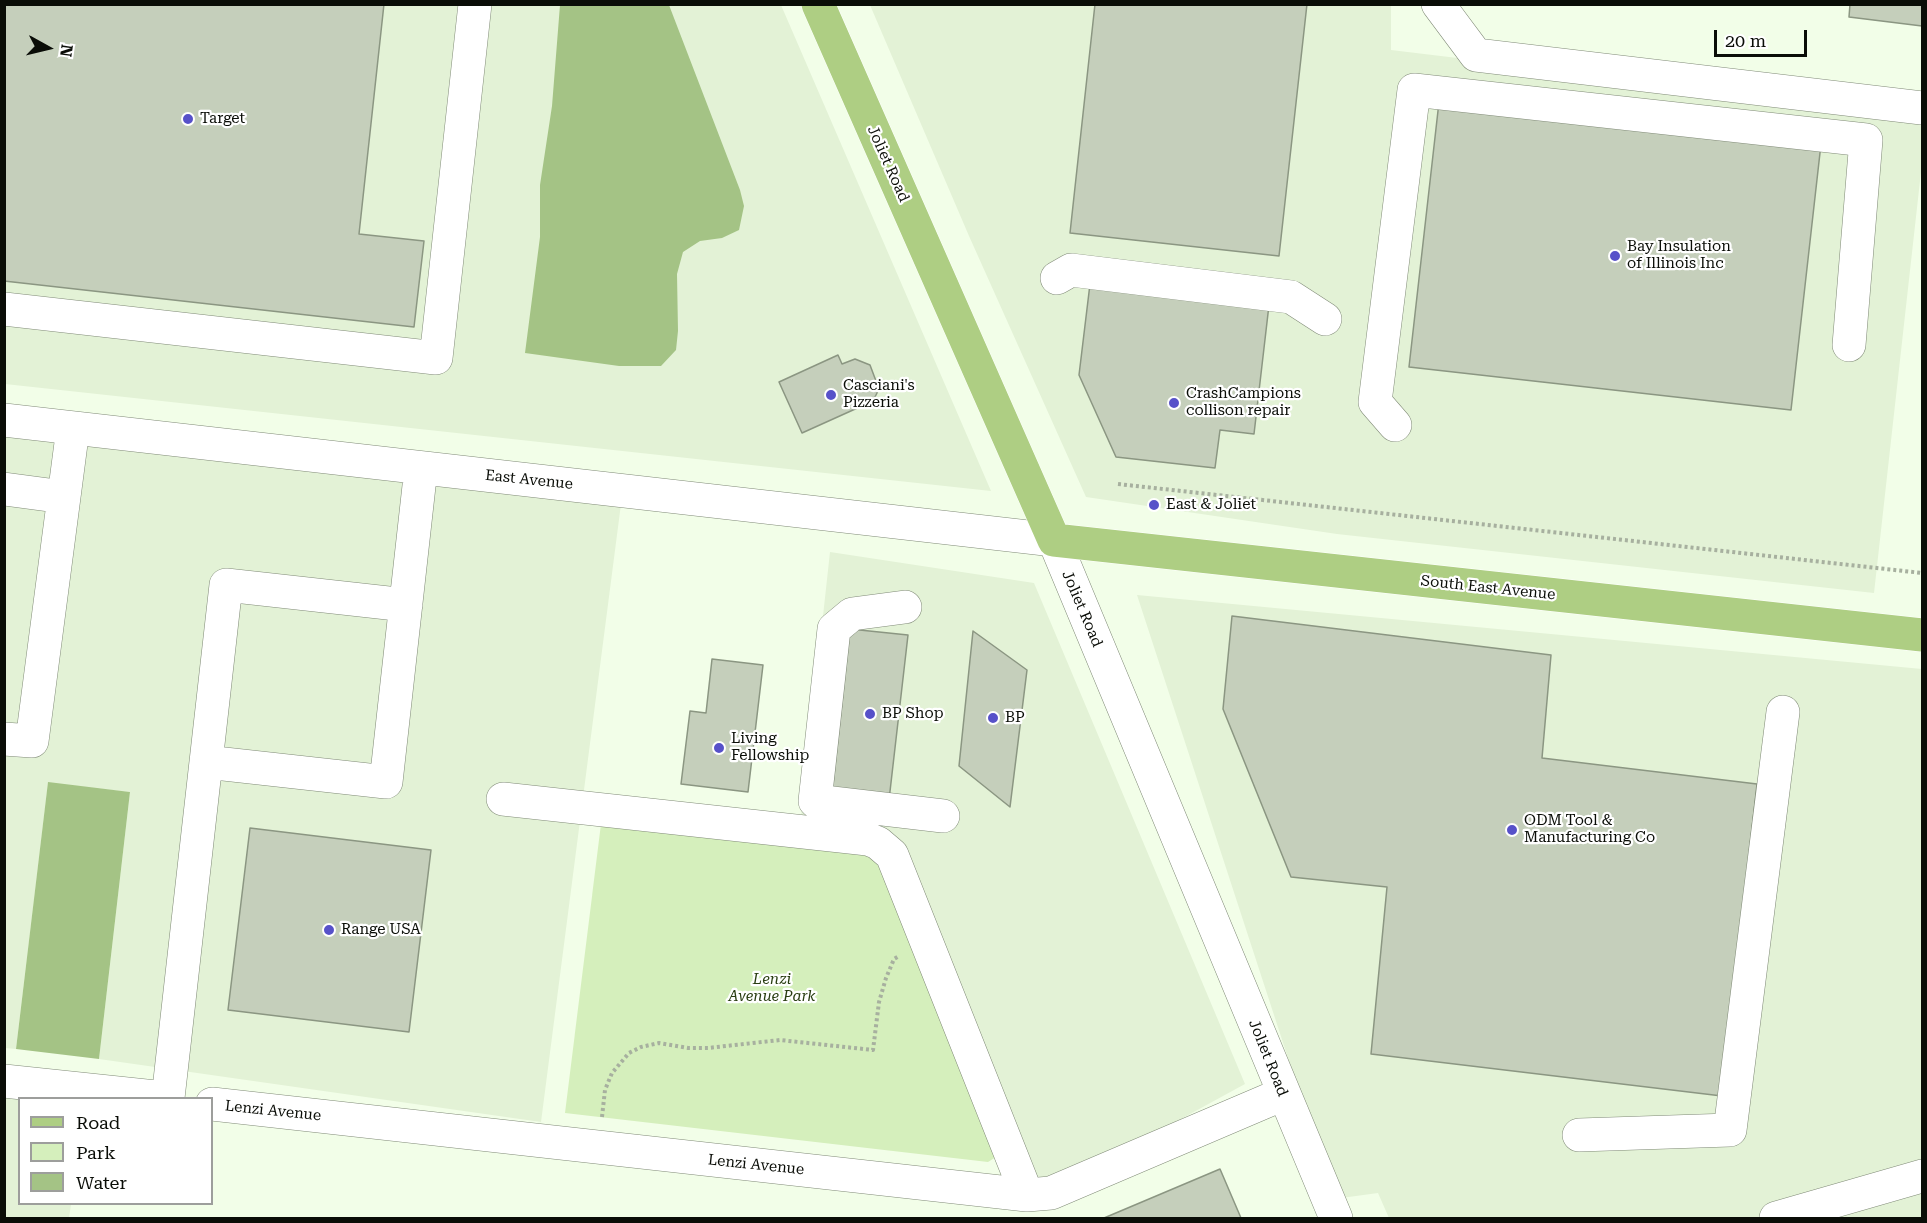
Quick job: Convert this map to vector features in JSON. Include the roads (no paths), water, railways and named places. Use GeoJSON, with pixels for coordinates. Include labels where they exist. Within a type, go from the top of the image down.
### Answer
{"type":"FeatureCollection","features":[{"type":"Feature","properties":{"kind":"main road","name":"Joliet Road"},"geometry":{"type":"LineString","coordinates":[[818,4],[1054,540]]}},
{"type":"Feature","properties":{"kind":"main road","name":"South East Avenue"},"geometry":{"type":"LineString","coordinates":[[1054,540],[1923,635]]}},
{"type":"Feature","properties":{"kind":"street"},"geometry":{"type":"LineString","coordinates":[[4,309],[436,358],[475,4]]}},
{"type":"Feature","properties":{"kind":"street"},"geometry":{"type":"LineString","coordinates":[[1438,4],[1476,54],[1923,108]]}},
{"type":"Feature","properties":{"kind":"street"},"geometry":{"type":"LineString","coordinates":[[1395,425],[1375,402],[1414,90],[1866,140],[1849,345]]}},
{"type":"Feature","properties":{"kind":"street"},"geometry":{"type":"LineString","coordinates":[[1057,278],[1071,270],[1291,297],[1324,319]]}},
{"type":"Feature","properties":{"kind":"street","name":"East Avenue"},"geometry":{"type":"LineString","coordinates":[[4,420],[1054,540]]}},
{"type":"Feature","properties":{"kind":"street"},"geometry":{"type":"LineString","coordinates":[[4,739],[32,741],[73,428]]}},
{"type":"Feature","properties":{"kind":"street"},"geometry":{"type":"LineString","coordinates":[[206,762],[386,782],[421,468]]}},
{"type":"Feature","properties":{"kind":"street"},"geometry":{"type":"LineString","coordinates":[[4,489],[64,497]]}},
{"type":"Feature","properties":{"kind":"street","name":"Joliet Road"},"geometry":{"type":"LineString","coordinates":[[1054,540],[1282,1094],[1336,1218]]}},
{"type":"Feature","properties":{"kind":"street"},"geometry":{"type":"LineString","coordinates":[[166,1097],[226,585],[406,605]]}},
{"type":"Feature","properties":{"kind":"street"},"geometry":{"type":"LineString","coordinates":[[905,606],[852,614],[834,629],[815,801],[943,816]]}},
{"type":"Feature","properties":{"kind":"street"},"geometry":{"type":"LineString","coordinates":[[1579,1135],[1730,1130],[1783,712]]}},
{"type":"Feature","properties":{"kind":"street"},"geometry":{"type":"LineString","coordinates":[[503,799],[868,839],[878,843],[892,855],[1027,1195]]}},
{"type":"Feature","properties":{"kind":"street"},"geometry":{"type":"LineString","coordinates":[[4,1081],[156,1097]]}},
{"type":"Feature","properties":{"kind":"street","name":"Lenzi Avenue"},"geometry":{"type":"LineString","coordinates":[[213,1104],[1027,1195],[1051,1193],[1282,1094]]}},
{"type":"Feature","properties":{"kind":"street"},"geometry":{"type":"LineString","coordinates":[[1776,1218],[1923,1176]]}},
{"type":"Feature","properties":{"kind":"water"},"geometry":{"type":"Polygon","coordinates":[[[560,5],[669,5],[740,190],[744,206],[739,230],[722,238],[700,241],[683,252],[677,274],[676,350],[661,366],[619,366],[525,353],[540,237],[540,185],[552,106],[560,5]]]}},
{"type":"Feature","properties":{"kind":"water"},"geometry":{"type":"Polygon","coordinates":[[[48,782],[130,792],[99,1059],[16,1049],[48,782]]]}},
{"type":"Feature","properties":{"kind":"place","name":"Target"},"geometry":{"type":"Point","coordinates":[188,119]}},
{"type":"Feature","properties":{"kind":"place","name":"Bay Insulation of Illinois Inc"},"geometry":{"type":"Point","coordinates":[1615,256]}},
{"type":"Feature","properties":{"kind":"place","name":"Casciani's Pizzeria"},"geometry":{"type":"Point","coordinates":[831,395]}},
{"type":"Feature","properties":{"kind":"place","name":"CrashCampions collison repair"},"geometry":{"type":"Point","coordinates":[1174,403]}},
{"type":"Feature","properties":{"kind":"place","name":"East & Joliet"},"geometry":{"type":"Point","coordinates":[1154,505]}},
{"type":"Feature","properties":{"kind":"place","name":"BP Shop"},"geometry":{"type":"Point","coordinates":[870,714]}},
{"type":"Feature","properties":{"kind":"place","name":"BP"},"geometry":{"type":"Point","coordinates":[993,718]}},
{"type":"Feature","properties":{"kind":"place","name":"Living Fellowship"},"geometry":{"type":"Point","coordinates":[719,748]}},
{"type":"Feature","properties":{"kind":"place","name":"ODM Tool & Manufacturing Co"},"geometry":{"type":"Point","coordinates":[1512,830]}},
{"type":"Feature","properties":{"kind":"place","name":"Range USA"},"geometry":{"type":"Point","coordinates":[329,930]}},
{"type":"Feature","properties":{"kind":"park label","name":"Lenzi Avenue Park"},"geometry":{"type":"Point","coordinates":[772,988]}}]}
